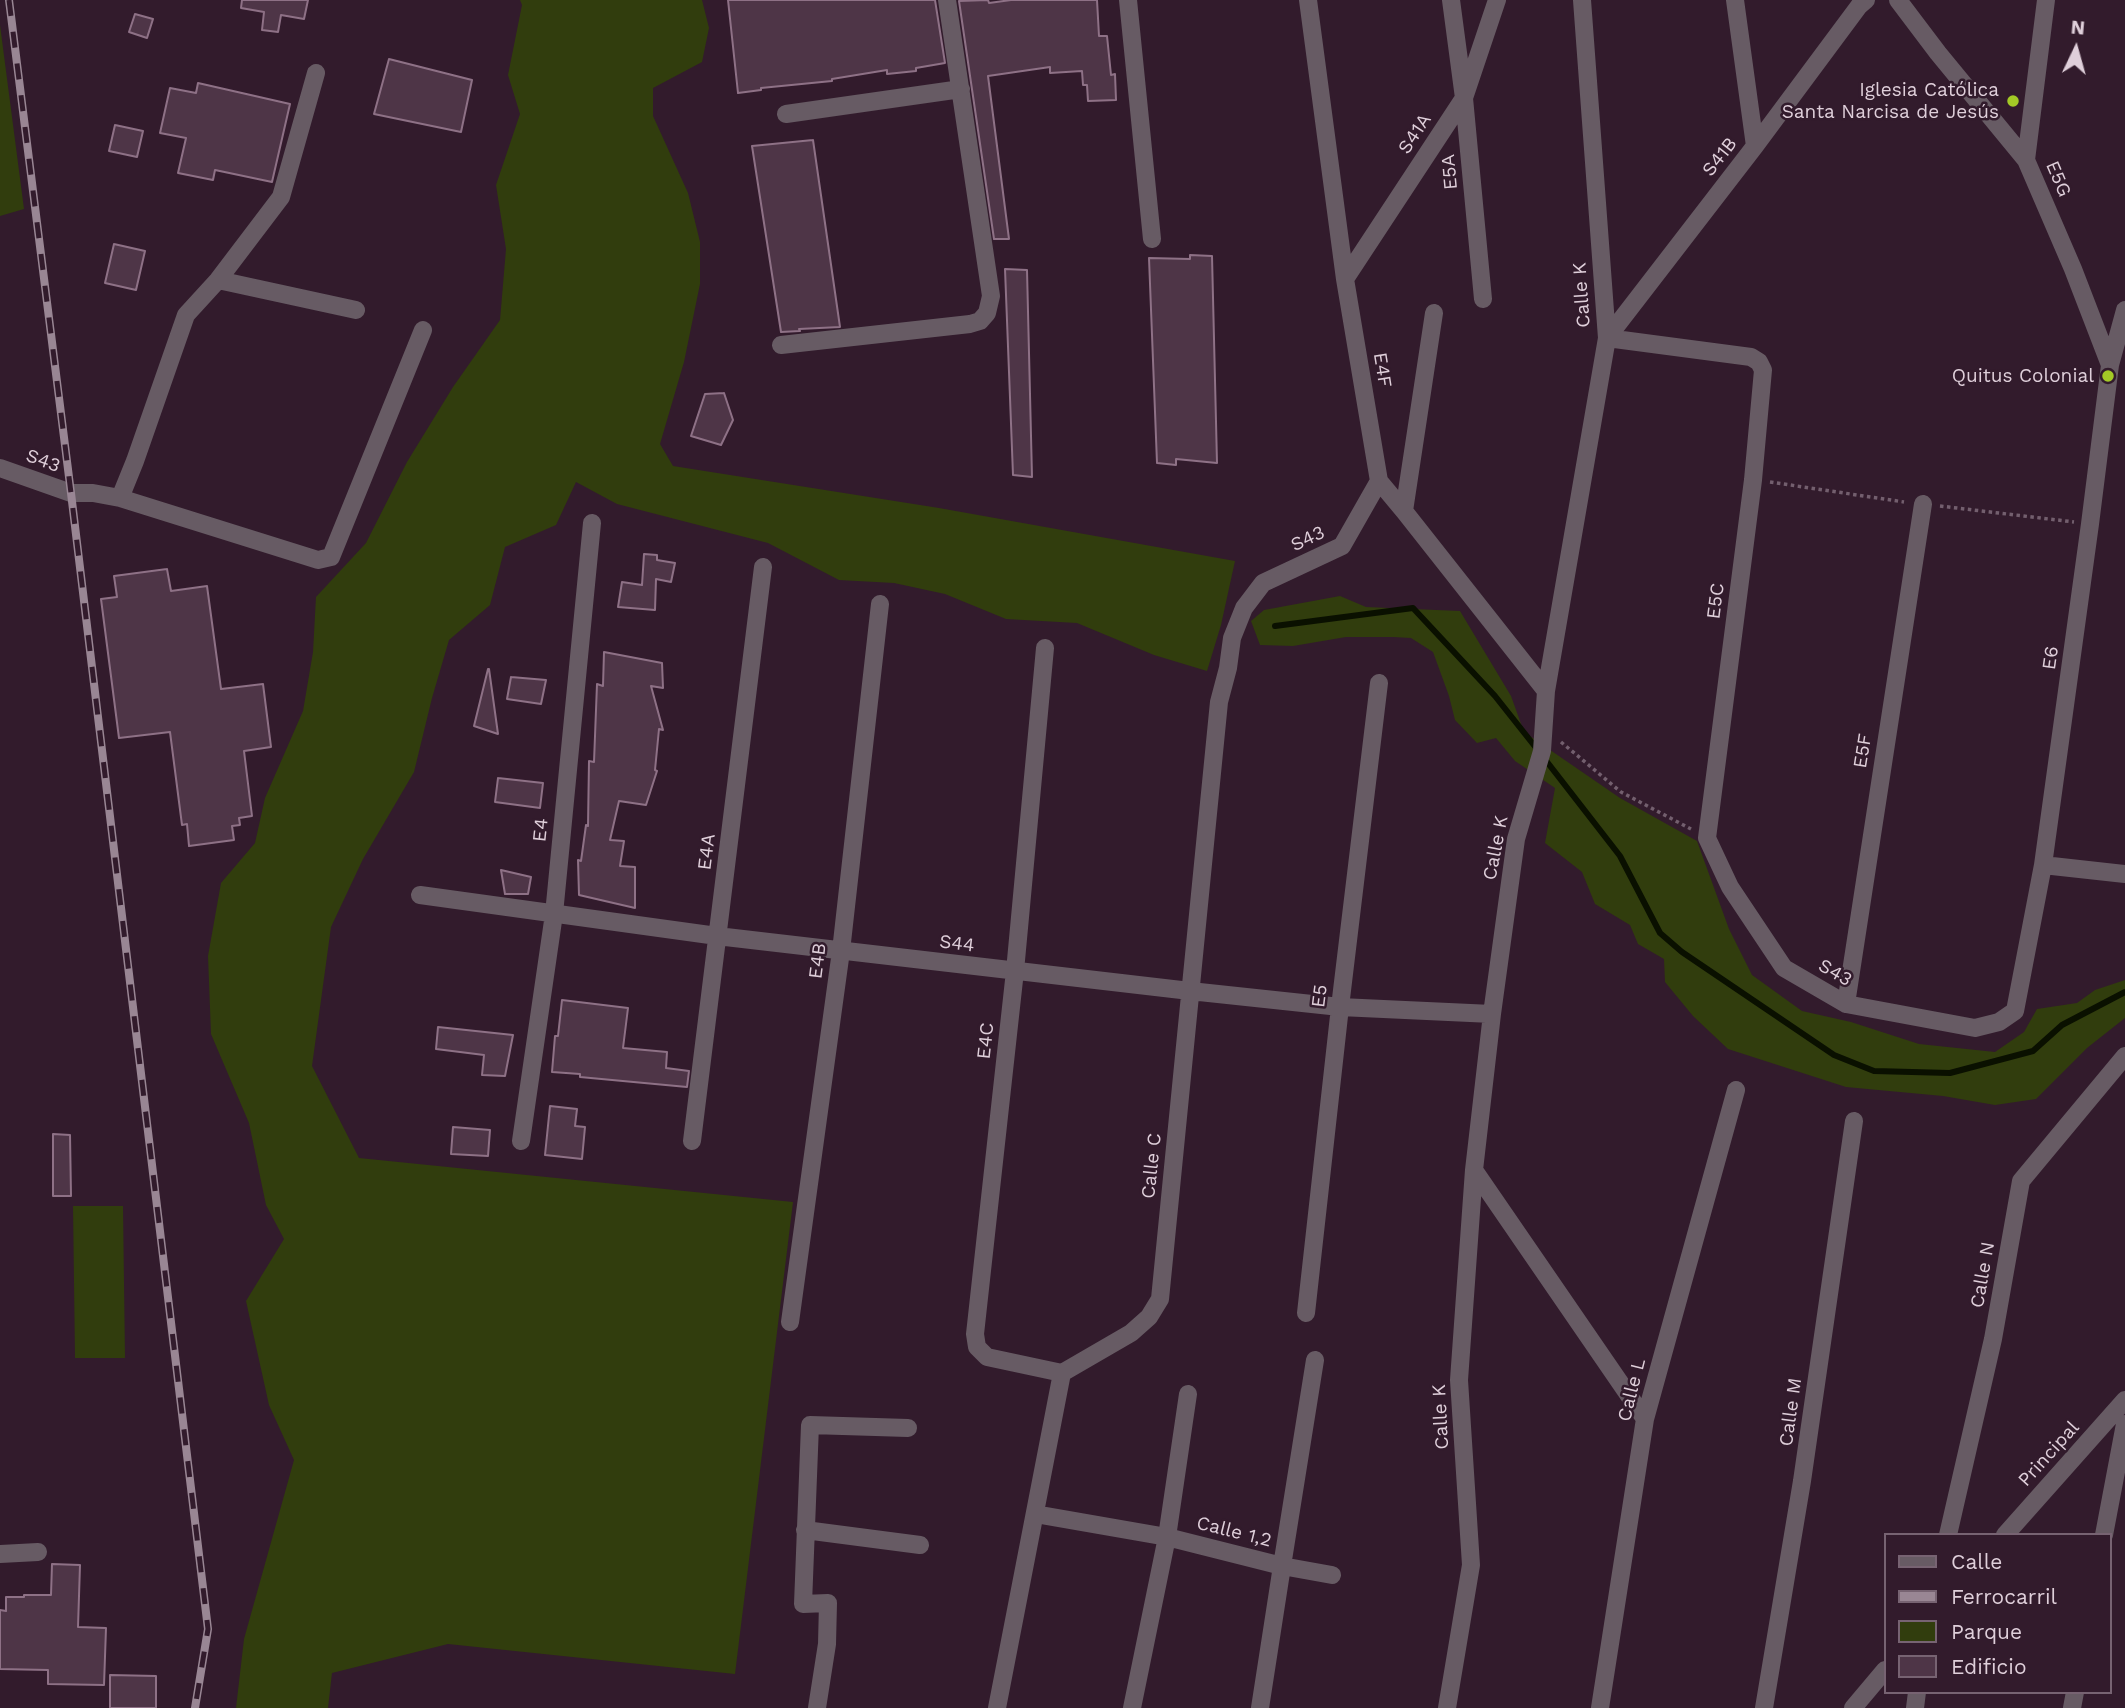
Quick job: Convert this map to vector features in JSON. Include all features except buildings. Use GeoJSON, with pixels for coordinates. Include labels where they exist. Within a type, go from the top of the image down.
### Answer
{"type":"FeatureCollection","features":[{"type":"Feature","properties":{"kind":"street"},"geometry":{"type":"LineString","coordinates":[[781,345],[970,324],[980,321],[988,313],[991,296],[947,0]]}},
{"type":"Feature","properties":{"kind":"street"},"geometry":{"type":"LineString","coordinates":[[1128,0],[1152,239]]}},
{"type":"Feature","properties":{"kind":"street","name":"E4F"},"geometry":{"type":"LineString","coordinates":[[1308,0],[1345,278],[1379,481]]}},
{"type":"Feature","properties":{"kind":"street","name":"E5A"},"geometry":{"type":"LineString","coordinates":[[1451,0],[1464,98],[1483,299]]}},
{"type":"Feature","properties":{"kind":"street","name":"S41A"},"geometry":{"type":"LineString","coordinates":[[1345,278],[1464,98],[1497,0]]}},
{"type":"Feature","properties":{"kind":"street","name":"Calle K"},"geometry":{"type":"LineString","coordinates":[[1447,1708],[1471,1564],[1459,1380],[1474,1170],[1492,1014],[1516,839],[1542,751],[1546,691],[1606,338],[1581,0]]}},
{"type":"Feature","properties":{"kind":"street"},"geometry":{"type":"LineString","coordinates":[[1735,0],[1755,146]]}},
{"type":"Feature","properties":{"kind":"street","name":"S41B"},"geometry":{"type":"LineString","coordinates":[[1606,338],[1755,146],[1858,6],[1866,0]]}},
{"type":"Feature","properties":{"kind":"street"},"geometry":{"type":"LineString","coordinates":[[1898,0],[2026,160]]}},
{"type":"Feature","properties":{"kind":"street","name":"E5G"},"geometry":{"type":"LineString","coordinates":[[2046,0],[2026,160],[2073,269],[2110,365]]}},
{"type":"Feature","properties":{"kind":"street"},"geometry":{"type":"LineString","coordinates":[[120,498],[186,315],[218,280],[281,197],[316,73]]}},
{"type":"Feature","properties":{"kind":"street"},"geometry":{"type":"LineString","coordinates":[[786,114],[961,89]]}},
{"type":"Feature","properties":{"kind":"street"},"geometry":{"type":"LineString","coordinates":[[218,280],[356,310]]}},
{"type":"Feature","properties":{"kind":"street","name":"E6"},"geometry":{"type":"LineString","coordinates":[[2015,1011],[2043,865],[2110,365],[2125,310]]}},
{"type":"Feature","properties":{"kind":"street"},"geometry":{"type":"LineString","coordinates":[[1404,511],[1434,313]]}},
{"type":"Feature","properties":{"kind":"street","name":"S43"},"geometry":{"type":"LineString","coordinates":[[0,468],[71,493],[93,493],[120,498],[318,560],[331,557],[424,330]]}},
{"type":"Feature","properties":{"kind":"street","name":"E5C"},"geometry":{"type":"LineString","coordinates":[[1606,338],[1751,357],[1759,362],[1763,370],[1753,480],[1707,838]]}},
{"type":"Feature","properties":{"kind":"street"},"geometry":{"type":"LineString","coordinates":[[1379,481],[1546,691]]}},
{"type":"Feature","properties":{"kind":"street","name":"S43"},"geometry":{"type":"LineString","coordinates":[[1263,583],[1342,546],[1379,481]]}},
{"type":"Feature","properties":{"kind":"street","name":"E5F"},"geometry":{"type":"LineString","coordinates":[[1846,1004],[1923,504]]}},
{"type":"Feature","properties":{"kind":"street","name":"E4"},"geometry":{"type":"LineString","coordinates":[[521,1140],[554,914],[592,523]]}},
{"type":"Feature","properties":{"kind":"street","name":"E4A"},"geometry":{"type":"LineString","coordinates":[[692,1141],[763,568]]}},
{"type":"Feature","properties":{"kind":"street","name":"Calle C"},"geometry":{"type":"LineString","coordinates":[[1062,1373],[1131,1333],[1149,1317],[1160,1299],[1219,702],[1232,638],[1244,608],[1263,583]]}},
{"type":"Feature","properties":{"kind":"street","name":"E4B"},"geometry":{"type":"LineString","coordinates":[[790,1322],[841,951],[880,604]]}},
{"type":"Feature","properties":{"kind":"street","name":"E4C"},"geometry":{"type":"LineString","coordinates":[[1045,648],[1015,971],[975,1334],[977,1348],[987,1357],[1062,1373]]}},
{"type":"Feature","properties":{"kind":"street","name":"E5"},"geometry":{"type":"LineString","coordinates":[[1306,1313],[1379,683]]}},
{"type":"Feature","properties":{"kind":"street","name":"S43"},"geometry":{"type":"LineString","coordinates":[[1707,838],[1730,887],[1784,968],[1846,1004],[1975,1028],[1998,1022],[2015,1011]]}},
{"type":"Feature","properties":{"kind":"street"},"geometry":{"type":"LineString","coordinates":[[2043,865],[2125,874]]}},
{"type":"Feature","properties":{"kind":"street","name":"S44"},"geometry":{"type":"LineString","coordinates":[[420,895],[717,936],[1190,991],[1340,1007],[1492,1014]]}},
{"type":"Feature","properties":{"kind":"street","name":"Calle N"},"geometry":{"type":"LineString","coordinates":[[1948,1533],[1993,1339],[2021,1181],[2125,1056]]}},
{"type":"Feature","properties":{"kind":"street","name":"Calle L"},"geometry":{"type":"LineString","coordinates":[[1600,1708],[1645,1419],[1736,1090]]}},
{"type":"Feature","properties":{"kind":"street","name":"Calle M"},"geometry":{"type":"LineString","coordinates":[[1764,1708],[1802,1481],[1854,1121]]}},
{"type":"Feature","properties":{"kind":"street"},"geometry":{"type":"LineString","coordinates":[[1474,1170],[1645,1419]]}},
{"type":"Feature","properties":{"kind":"street"},"geometry":{"type":"LineString","coordinates":[[1314,1360],[1282,1566],[1332,1575]]}},
{"type":"Feature","properties":{"kind":"street"},"geometry":{"type":"LineString","coordinates":[[997,1708],[1062,1373]]}},
{"type":"Feature","properties":{"kind":"street"},"geometry":{"type":"LineString","coordinates":[[1132,1708],[1167,1537],[1188,1394]]}},
{"type":"Feature","properties":{"kind":"street","name":"Principal"},"geometry":{"type":"LineString","coordinates":[[2007,1533],[2125,1400]]}},
{"type":"Feature","properties":{"kind":"street"},"geometry":{"type":"LineString","coordinates":[[2104,1533],[2125,1423]]}},
{"type":"Feature","properties":{"kind":"street"},"geometry":{"type":"LineString","coordinates":[[817,1708],[827,1644],[828,1603],[803,1604],[810,1425],[908,1428]]}},
{"type":"Feature","properties":{"kind":"street","name":"Calle 1,2"},"geometry":{"type":"LineString","coordinates":[[1035,1514],[1167,1537],[1282,1566],[1259,1708]]}},
{"type":"Feature","properties":{"kind":"street"},"geometry":{"type":"LineString","coordinates":[[805,1530],[920,1545]]}},
{"type":"Feature","properties":{"kind":"street"},"geometry":{"type":"LineString","coordinates":[[0,1554],[38,1552]]}},
{"type":"Feature","properties":{"kind":"street"},"geometry":{"type":"LineString","coordinates":[[1853,1708],[1884,1671]]}},
{"type":"Feature","properties":{"kind":"path"},"geometry":{"type":"LineString","coordinates":[[1543,727],[1621,792],[1707,838]]}},
{"type":"Feature","properties":{"kind":"green space"},"geometry":{"type":"Polygon","coordinates":[[[520,0],[702,0],[709,28],[702,62],[653,88],[653,116],[688,193],[700,242],[700,284],[684,362],[660,444],[673,466],[939,508],[1235,561],[1221,625],[1207,671],[1154,655],[1077,623],[1006,619],[945,594],[894,583],[839,580],[768,543],[617,504],[576,482],[556,525],[505,547],[490,605],[449,640],[414,772],[363,859],[331,927],[312,1066],[359,1158],[793,1202],[735,1674],[448,1644],[332,1673],[328,1708],[236,1708],[244,1639],[294,1460],[269,1405],[246,1301],[284,1239],[266,1205],[249,1123],[211,1034],[208,956],[221,883],[255,843],[265,798],[303,711],[313,652],[316,597],[366,543],[407,462],[453,387],[500,320],[506,249],[496,185],[520,114],[508,75],[522,5],[520,0]]]}},
{"type":"Feature","properties":{"kind":"green space"},"geometry":{"type":"Polygon","coordinates":[[[0,25],[24,209],[0,216],[0,25]]]}},
{"type":"Feature","properties":{"kind":"green space"},"geometry":{"type":"Polygon","coordinates":[[[1340,596],[1366,607],[1460,611],[1511,696],[1524,732],[1620,798],[1697,841],[1729,929],[1752,975],[1802,1011],[1851,1022],[1919,1044],[1995,1052],[2024,1032],[2037,1009],[2077,1003],[2095,990],[2125,980],[2125,1018],[2087,1048],[2036,1099],[1995,1105],[1943,1096],[1846,1087],[1728,1049],[1693,1016],[1665,982],[1664,959],[1638,944],[1630,925],[1595,904],[1582,872],[1545,843],[1555,788],[1515,761],[1496,738],[1477,743],[1455,720],[1433,652],[1411,638],[1393,637],[1346,637],[1293,646],[1260,645],[1251,621],[1264,610],[1340,596]]]}},
{"type":"Feature","properties":{"kind":"green space"},"geometry":{"type":"Polygon","coordinates":[[[73,1206],[123,1206],[125,1358],[75,1358],[73,1206]]]}},
{"type":"Feature","properties":{"kind":"waterway"},"geometry":{"type":"LineString","coordinates":[[1275,626],[1413,608],[1495,696],[1537,749]]}},
{"type":"Feature","properties":{"kind":"waterway"},"geometry":{"type":"LineString","coordinates":[[1544,758],[1620,856],[1660,933],[1682,952],[1834,1055],[1874,1071],[1950,1073],[2033,1051],[2062,1025],[2125,992]]}},
{"type":"Feature","properties":{"kind":"railway"},"geometry":{"type":"LineString","coordinates":[[9,0],[208,1629],[195,1708]]}},
{"type":"Feature","properties":{"kind":"place","name":"Iglesia Católica Santa Narcisa de Jesús"},"geometry":{"type":"Point","coordinates":[2013,101]}},
{"type":"Feature","properties":{"kind":"place","name":"Quitus Colonial"},"geometry":{"type":"Point","coordinates":[2108,376]}}]}
